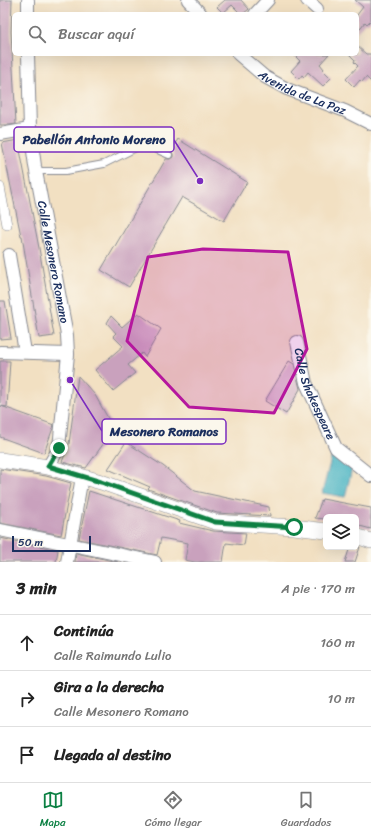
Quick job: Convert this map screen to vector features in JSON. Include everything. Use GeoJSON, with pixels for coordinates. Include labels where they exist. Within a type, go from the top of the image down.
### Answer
{"type":"FeatureCollection","features":[{"type":"Feature","properties":{"kind":"street"},"geometry":{"type":"LineString","coordinates":[[28,0],[28,12]]}},
{"type":"Feature","properties":{"kind":"street"},"geometry":{"type":"LineString","coordinates":[[188,0],[198,12]]}},
{"type":"Feature","properties":{"kind":"street"},"geometry":{"type":"LineString","coordinates":[[257,12],[268,0]]}},
{"type":"Feature","properties":{"kind":"street"},"geometry":{"type":"LineString","coordinates":[[307,0],[317,9]]}},
{"type":"Feature","properties":{"kind":"street","name":"Calle Mesonero Romano"},"geometry":{"type":"LineString","coordinates":[[28,56],[30,129],[36,171],[67,335],[68,354],[59,448],[48,466]]}},
{"type":"Feature","properties":{"kind":"street","name":"Avenida de La Paz"},"geometry":{"type":"LineString","coordinates":[[240,56],[265,77],[287,89],[345,111],[371,124]]}},
{"type":"Feature","properties":{"kind":"street"},"geometry":{"type":"LineString","coordinates":[[0,134],[30,129]]}},
{"type":"Feature","properties":{"kind":"street"},"geometry":{"type":"LineString","coordinates":[[0,188],[7,225]]}},
{"type":"Feature","properties":{"kind":"street"},"geometry":{"type":"LineString","coordinates":[[9,255],[25,352]]}},
{"type":"Feature","properties":{"kind":"street","name":"Calle Shakespeare"},"geometry":{"type":"LineString","coordinates":[[298,342],[306,383],[336,448],[371,476]]}},
{"type":"Feature","properties":{"kind":"street"},"geometry":{"type":"LineString","coordinates":[[0,352],[68,354]]}},
{"type":"Feature","properties":{"kind":"street"},"geometry":{"type":"LineString","coordinates":[[0,460],[48,466],[215,522],[294,527],[323,531]]}},
{"type":"Feature","properties":{"kind":"street"},"geometry":{"type":"LineString","coordinates":[[67,562],[82,477]]}},
{"type":"Feature","properties":{"kind":"street"},"geometry":{"type":"LineString","coordinates":[[0,530],[155,562]]}},
{"type":"Feature","properties":{"kind":"street"},"geometry":{"type":"LineString","coordinates":[[359,537],[371,541]]}},
{"type":"Feature","properties":{"kind":"lane"},"geometry":{"type":"LineString","coordinates":[[36,171],[66,171],[104,164],[144,144],[169,155]]}},
{"type":"Feature","properties":{"kind":"highlighted area"},"geometry":{"type":"Polygon","coordinates":[[[203,249],[288,252],[307,349],[274,413],[189,407],[127,341],[148,257],[203,249]]]}},
{"type":"Feature","properties":{"kind":"water"},"geometry":{"type":"Polygon","coordinates":[[[332,455],[352,469],[345,497],[322,493],[332,455]]]}},
{"type":"Feature","properties":{"kind":"building"},"geometry":{"type":"Polygon","coordinates":[[[0,0],[12,0],[11,32],[16,124],[0,125],[0,0]]]}},
{"type":"Feature","properties":{"kind":"building"},"geometry":{"type":"Polygon","coordinates":[[[225,0],[241,0],[249,9],[245,12],[239,12],[232,5],[224,12],[222,12],[217,7],[225,0]]]}},
{"type":"Feature","properties":{"kind":"building"},"geometry":{"type":"Polygon","coordinates":[[[355,0],[371,0],[371,20],[367,24],[365,22],[359,30],[359,12],[363,7],[355,0]]]}},
{"type":"Feature","properties":{"kind":"building"},"geometry":{"type":"Polygon","coordinates":[[[359,48],[366,54],[371,54],[371,82],[366,77],[362,82],[360,80],[354,87],[346,79],[358,66],[354,62],[355,60],[351,56],[359,56],[359,48]]]}},
{"type":"Feature","properties":{"kind":"building"},"geometry":{"type":"Polygon","coordinates":[[[295,56],[327,56],[320,64],[324,69],[323,70],[331,78],[323,86],[308,72],[304,77],[302,75],[299,79],[291,71],[300,61],[295,56]]]}},
{"type":"Feature","properties":{"kind":"building"},"geometry":{"type":"Polygon","coordinates":[[[178,139],[247,182],[224,221],[182,197],[129,287],[101,270],[166,159],[173,157],[171,151],[178,139]]]}},
{"type":"Feature","properties":{"kind":"building"},"geometry":{"type":"Polygon","coordinates":[[[18,140],[54,336],[39,338],[22,236],[2,143],[18,140]]]}},
{"type":"Feature","properties":{"kind":"building"},"geometry":{"type":"Polygon","coordinates":[[[0,301],[5,301],[11,338],[0,339],[0,301]]]}},
{"type":"Feature","properties":{"kind":"building"},"geometry":{"type":"Polygon","coordinates":[[[138,313],[161,329],[145,357],[142,353],[128,365],[135,373],[113,391],[95,370],[123,346],[113,336],[116,333],[107,323],[111,316],[122,327],[138,313]]]}},
{"type":"Feature","properties":{"kind":"building"},"geometry":{"type":"Polygon","coordinates":[[[0,361],[10,361],[7,407],[1,406],[54,425],[44,453],[0,437],[0,361]]]}},
{"type":"Feature","properties":{"kind":"building"},"geometry":{"type":"Polygon","coordinates":[[[289,361],[294,364],[300,389],[286,414],[265,401],[289,361]]]}},
{"type":"Feature","properties":{"kind":"building"},"geometry":{"type":"Polygon","coordinates":[[[78,376],[95,395],[114,429],[86,468],[62,462],[69,444],[78,376]]]}},
{"type":"Feature","properties":{"kind":"building"},"geometry":{"type":"Polygon","coordinates":[[[126,442],[163,466],[195,491],[269,507],[270,516],[217,513],[148,489],[150,487],[108,469],[126,442]]]}},
{"type":"Feature","properties":{"kind":"building"},"geometry":{"type":"Polygon","coordinates":[[[0,469],[46,476],[71,483],[61,535],[0,523],[0,469]]]}},
{"type":"Feature","properties":{"kind":"building"},"geometry":{"type":"Polygon","coordinates":[[[89,491],[180,521],[179,523],[213,531],[246,533],[244,545],[226,543],[223,562],[195,562],[185,560],[188,543],[161,538],[157,555],[79,539],[89,491]]]}},
{"type":"Feature","properties":{"kind":"building"},"geometry":{"type":"Polygon","coordinates":[[[322,499],[371,508],[371,529],[359,526],[359,514],[323,514],[323,519],[315,518],[322,499]]]}},
{"type":"Feature","properties":{"kind":"building"},"geometry":{"type":"Polygon","coordinates":[[[0,538],[58,550],[56,562],[0,562],[0,538]]]}},
{"type":"Feature","properties":{"kind":"building"},"geometry":{"type":"Polygon","coordinates":[[[349,550],[359,550],[355,562],[345,562],[349,550]]]}},
{"type":"Feature","properties":{"kind":"building"},"geometry":{"type":"Polygon","coordinates":[[[76,553],[118,562],[75,562],[76,553]]]}},
{"type":"Feature","properties":{"kind":"place","name":"Pabellón Antonio Moreno"},"geometry":{"type":"Point","coordinates":[200,181]}},
{"type":"Feature","properties":{"kind":"place","name":"Mesonero Romanos"},"geometry":{"type":"Point","coordinates":[70,380]}},
{"type":"Feature","properties":{"kind":"route"},"geometry":{"type":"LineString","coordinates":[[59,448],[48,466],[101,482],[215,522],[274,527],[294,527]]}}]}
